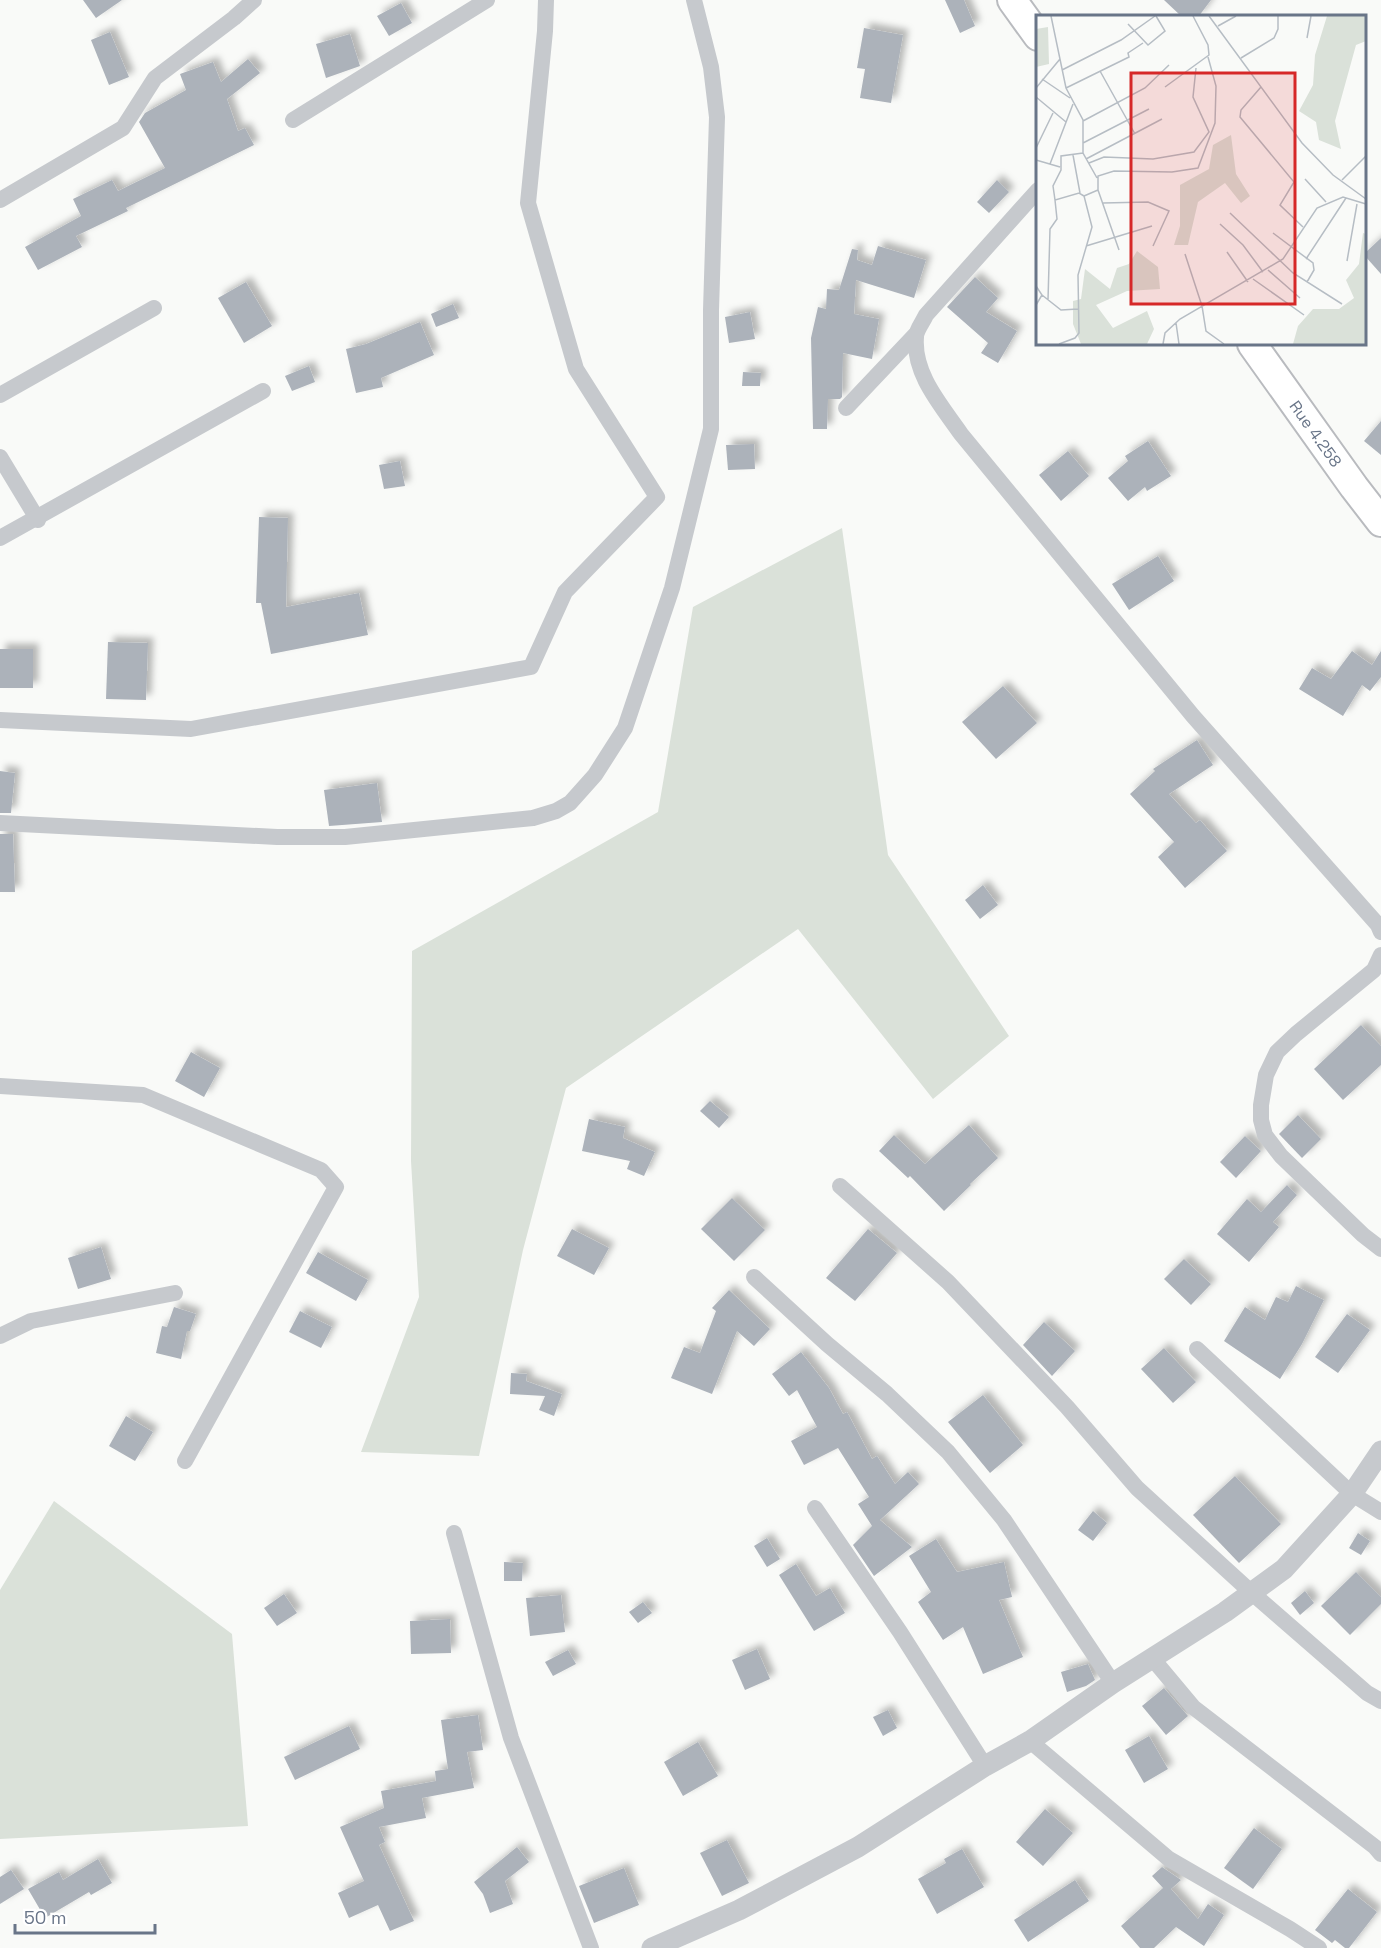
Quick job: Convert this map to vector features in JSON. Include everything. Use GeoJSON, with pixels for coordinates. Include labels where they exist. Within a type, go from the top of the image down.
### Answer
{"type":"FeatureCollection","features":[{"type":"Feature","properties":{"kind":"highway"},"geometry":{"type":"LineString","coordinates":[[1012,0],[1036,33]]}},
{"type":"Feature","properties":{"kind":"highway","name":"Rue 4.258"},"geometry":{"type":"LineString","coordinates":[[1253,345],[1381,522]]}},
{"type":"Feature","properties":{"kind":"street"},"geometry":{"type":"LineString","coordinates":[[0,200],[123,128],[155,78],[254,0]]}},
{"type":"Feature","properties":{"kind":"street"},"geometry":{"type":"LineString","coordinates":[[293,120],[487,0]]}},
{"type":"Feature","properties":{"kind":"street"},"geometry":{"type":"LineString","coordinates":[[0,720],[191,729],[531,667],[565,592],[657,497],[576,369],[528,203],[546,0]]}},
{"type":"Feature","properties":{"kind":"street"},"geometry":{"type":"LineString","coordinates":[[0,823],[277,837],[345,837],[533,818],[556,811],[570,803],[595,776],[625,728],[665,609],[711,429],[711,310],[717,117],[711,67],[694,0]]}},
{"type":"Feature","properties":{"kind":"street"},"geometry":{"type":"LineString","coordinates":[[846,408],[915,335],[926,315],[1036,192]]}},
{"type":"Feature","properties":{"kind":"street"},"geometry":{"type":"LineString","coordinates":[[0,395],[154,308]]}},
{"type":"Feature","properties":{"kind":"street"},"geometry":{"type":"LineString","coordinates":[[915,335],[920,371],[961,434],[1193,716],[1378,925],[1381,932]]}},
{"type":"Feature","properties":{"kind":"street"},"geometry":{"type":"LineString","coordinates":[[0,538],[264,391]]}},
{"type":"Feature","properties":{"kind":"street"},"geometry":{"type":"LineString","coordinates":[[0,457],[37,518]]}},
{"type":"Feature","properties":{"kind":"street"},"geometry":{"type":"LineString","coordinates":[[1381,955],[1374,970],[1277,1052],[1266,1075],[1261,1120],[1265,1135],[1281,1156],[1363,1235],[1381,1249]]}},
{"type":"Feature","properties":{"kind":"street"},"geometry":{"type":"LineString","coordinates":[[0,1086],[143,1095],[321,1170],[336,1187],[185,1461]]}},
{"type":"Feature","properties":{"kind":"street"},"geometry":{"type":"LineString","coordinates":[[840,1186],[948,1282],[1067,1407],[1137,1488],[1252,1593],[1367,1693],[1381,1701]]}},
{"type":"Feature","properties":{"kind":"street"},"geometry":{"type":"LineString","coordinates":[[754,1277],[827,1344],[887,1394],[948,1452],[1004,1520],[1113,1683]]}},
{"type":"Feature","properties":{"kind":"street"},"geometry":{"type":"LineString","coordinates":[[0,1336],[31,1322],[176,1293]]}},
{"type":"Feature","properties":{"kind":"street"},"geometry":{"type":"LineString","coordinates":[[1197,1349],[1352,1494],[1381,1512]]}},
{"type":"Feature","properties":{"kind":"street"},"geometry":{"type":"LineString","coordinates":[[652,1948],[739,1910],[858,1847],[985,1766],[1030,1741],[1113,1683],[1252,1593],[1284,1569],[1352,1494],[1381,1451]]}},
{"type":"Feature","properties":{"kind":"street"},"geometry":{"type":"LineString","coordinates":[[815,1508],[900,1632],[985,1766]]}},
{"type":"Feature","properties":{"kind":"street"},"geometry":{"type":"LineString","coordinates":[[454,1533],[511,1738],[591,1948]]}},
{"type":"Feature","properties":{"kind":"street"},"geometry":{"type":"LineString","coordinates":[[1152,1658],[1193,1707],[1381,1854]]}},
{"type":"Feature","properties":{"kind":"street"},"geometry":{"type":"LineString","coordinates":[[1030,1741],[1169,1859],[1319,1948]]}},
{"type":"Feature","properties":{"kind":"shaded area"},"geometry":{"type":"Polygon","coordinates":[[[842,528],[888,855],[1009,1036],[933,1099],[798,929],[566,1088],[523,1250],[479,1456],[361,1452],[419,1297],[411,1161],[412,951],[658,812],[693,607],[842,528]]]}},
{"type":"Feature","properties":{"kind":"shaded area"},"geometry":{"type":"Polygon","coordinates":[[[54,1501],[232,1634],[248,1826],[0,1839],[0,1590],[54,1501]]]}},
{"type":"Feature","properties":{"kind":"building"},"geometry":{"type":"Polygon","coordinates":[[[83,0],[122,0],[96,18],[83,0]]]}},
{"type":"Feature","properties":{"kind":"building"},"geometry":{"type":"Polygon","coordinates":[[[945,0],[964,0],[975,26],[960,33],[945,0]]]}},
{"type":"Feature","properties":{"kind":"building"},"geometry":{"type":"Polygon","coordinates":[[[1164,0],[1211,0],[1200,15],[1180,15],[1164,0]]]}},
{"type":"Feature","properties":{"kind":"building"},"geometry":{"type":"Polygon","coordinates":[[[401,3],[412,23],[389,36],[377,16],[401,3]]]}},
{"type":"Feature","properties":{"kind":"building"},"geometry":{"type":"Polygon","coordinates":[[[864,28],[903,35],[891,103],[860,98],[865,69],[857,68],[864,28]]]}},
{"type":"Feature","properties":{"kind":"building"},"geometry":{"type":"Polygon","coordinates":[[[110,32],[129,77],[109,85],[91,40],[110,32]]]}},
{"type":"Feature","properties":{"kind":"building"},"geometry":{"type":"Polygon","coordinates":[[[350,34],[360,66],[326,78],[316,44],[350,34]]]}},
{"type":"Feature","properties":{"kind":"building"},"geometry":{"type":"Polygon","coordinates":[[[248,59],[260,73],[227,99],[238,131],[245,128],[254,145],[126,208],[128,211],[76,236],[82,247],[38,270],[25,247],[81,216],[73,199],[112,180],[118,191],[165,168],[139,122],[145,113],[186,90],[180,74],[213,62],[221,82],[248,59]]]}},
{"type":"Feature","properties":{"kind":"building"},"geometry":{"type":"Polygon","coordinates":[[[997,180],[1009,192],[989,213],[977,202],[997,180]]]}},
{"type":"Feature","properties":{"kind":"building"},"geometry":{"type":"Polygon","coordinates":[[[1381,238],[1381,274],[1366,257],[1366,252],[1381,238]]]}},
{"type":"Feature","properties":{"kind":"building"},"geometry":{"type":"Polygon","coordinates":[[[878,246],[926,260],[914,298],[856,280],[854,314],[879,319],[872,359],[843,353],[842,397],[828,399],[827,429],[813,429],[811,338],[818,307],[826,309],[827,289],[839,290],[852,249],[858,250],[857,260],[872,265],[878,246]]]}},
{"type":"Feature","properties":{"kind":"building"},"geometry":{"type":"Polygon","coordinates":[[[975,277],[998,298],[986,312],[1017,331],[998,363],[981,353],[988,343],[947,307],[975,277]]]}},
{"type":"Feature","properties":{"kind":"building"},"geometry":{"type":"Polygon","coordinates":[[[246,282],[272,326],[244,343],[218,298],[246,282]]]}},
{"type":"Feature","properties":{"kind":"building"},"geometry":{"type":"Polygon","coordinates":[[[453,304],[459,318],[436,327],[431,314],[453,304]]]}},
{"type":"Feature","properties":{"kind":"building"},"geometry":{"type":"Polygon","coordinates":[[[750,312],[755,339],[729,343],[725,317],[750,312]]]}},
{"type":"Feature","properties":{"kind":"building"},"geometry":{"type":"Polygon","coordinates":[[[420,322],[434,355],[381,378],[383,387],[356,393],[346,349],[366,344],[420,322]]]}},
{"type":"Feature","properties":{"kind":"building"},"geometry":{"type":"Polygon","coordinates":[[[309,366],[315,382],[292,391],[285,376],[309,366]]]}},
{"type":"Feature","properties":{"kind":"building"},"geometry":{"type":"Polygon","coordinates":[[[743,372],[761,373],[760,386],[742,386],[743,372]]]}},
{"type":"Feature","properties":{"kind":"building"},"geometry":{"type":"Polygon","coordinates":[[[1381,421],[1381,455],[1364,441],[1381,421]]]}},
{"type":"Feature","properties":{"kind":"building"},"geometry":{"type":"Polygon","coordinates":[[[1148,441],[1171,476],[1147,491],[1145,487],[1128,501],[1108,478],[1128,461],[1125,456],[1148,441]]]}},
{"type":"Feature","properties":{"kind":"building"},"geometry":{"type":"Polygon","coordinates":[[[754,444],[755,469],[728,470],[726,445],[754,444]]]}},
{"type":"Feature","properties":{"kind":"building"},"geometry":{"type":"Polygon","coordinates":[[[1068,451],[1089,476],[1061,501],[1039,475],[1068,451]]]}},
{"type":"Feature","properties":{"kind":"building"},"geometry":{"type":"Polygon","coordinates":[[[400,461],[405,486],[384,489],[379,465],[400,461]]]}},
{"type":"Feature","properties":{"kind":"building"},"geometry":{"type":"Polygon","coordinates":[[[259,517],[288,518],[286,607],[359,593],[368,635],[271,654],[261,603],[256,603],[259,517]]]}},
{"type":"Feature","properties":{"kind":"building"},"geometry":{"type":"Polygon","coordinates":[[[1158,556],[1174,581],[1129,610],[1112,584],[1158,556]]]}},
{"type":"Feature","properties":{"kind":"building"},"geometry":{"type":"Polygon","coordinates":[[[108,642],[148,643],[146,700],[106,699],[108,642]]]}},
{"type":"Feature","properties":{"kind":"building"},"geometry":{"type":"Polygon","coordinates":[[[0,649],[33,649],[33,688],[0,688],[0,649]]]}},
{"type":"Feature","properties":{"kind":"building"},"geometry":{"type":"Polygon","coordinates":[[[1352,651],[1372,665],[1381,651],[1381,677],[1370,691],[1362,685],[1343,716],[1299,689],[1312,668],[1331,679],[1352,651]]]}},
{"type":"Feature","properties":{"kind":"building"},"geometry":{"type":"Polygon","coordinates":[[[1003,686],[1037,723],[996,759],[962,722],[1003,686]]]}},
{"type":"Feature","properties":{"kind":"building"},"geometry":{"type":"Polygon","coordinates":[[[1197,740],[1213,765],[1169,794],[1196,823],[1200,820],[1227,851],[1185,888],[1158,857],[1174,842],[1130,794],[1155,771],[1153,769],[1197,740]]]}},
{"type":"Feature","properties":{"kind":"building"},"geometry":{"type":"Polygon","coordinates":[[[0,771],[15,773],[11,813],[0,813],[0,771]]]}},
{"type":"Feature","properties":{"kind":"building"},"geometry":{"type":"Polygon","coordinates":[[[377,783],[382,822],[329,826],[324,790],[377,783]]]}},
{"type":"Feature","properties":{"kind":"building"},"geometry":{"type":"Polygon","coordinates":[[[0,834],[13,834],[15,892],[0,892],[0,834]]]}},
{"type":"Feature","properties":{"kind":"building"},"geometry":{"type":"Polygon","coordinates":[[[983,885],[998,905],[980,919],[965,900],[983,885]]]}},
{"type":"Feature","properties":{"kind":"building"},"geometry":{"type":"Polygon","coordinates":[[[1361,1025],[1381,1046],[1381,1065],[1343,1100],[1314,1069],[1361,1025]]]}},
{"type":"Feature","properties":{"kind":"building"},"geometry":{"type":"Polygon","coordinates":[[[191,1052],[220,1068],[204,1097],[175,1081],[191,1052]]]}},
{"type":"Feature","properties":{"kind":"building"},"geometry":{"type":"Polygon","coordinates":[[[710,1101],[729,1117],[719,1128],[700,1111],[710,1101]]]}},
{"type":"Feature","properties":{"kind":"building"},"geometry":{"type":"Polygon","coordinates":[[[1298,1115],[1321,1139],[1302,1158],[1279,1134],[1298,1115]]]}},
{"type":"Feature","properties":{"kind":"building"},"geometry":{"type":"Polygon","coordinates":[[[589,1119],[625,1127],[623,1138],[655,1152],[644,1176],[627,1169],[630,1161],[582,1151],[589,1119]]]}},
{"type":"Feature","properties":{"kind":"building"},"geometry":{"type":"Polygon","coordinates":[[[969,1125],[998,1158],[944,1211],[910,1176],[908,1178],[879,1151],[894,1135],[925,1164],[969,1125]]]}},
{"type":"Feature","properties":{"kind":"building"},"geometry":{"type":"Polygon","coordinates":[[[1245,1136],[1261,1151],[1236,1178],[1220,1162],[1245,1136]]]}},
{"type":"Feature","properties":{"kind":"building"},"geometry":{"type":"Polygon","coordinates":[[[1287,1185],[1297,1195],[1273,1222],[1279,1227],[1249,1262],[1217,1234],[1247,1199],[1261,1212],[1287,1185]]]}},
{"type":"Feature","properties":{"kind":"building"},"geometry":{"type":"Polygon","coordinates":[[[732,1198],[765,1230],[734,1261],[701,1229],[732,1198]]]}},
{"type":"Feature","properties":{"kind":"building"},"geometry":{"type":"Polygon","coordinates":[[[572,1229],[609,1248],[594,1275],[557,1256],[572,1229]]]}},
{"type":"Feature","properties":{"kind":"building"},"geometry":{"type":"Polygon","coordinates":[[[868,1229],[897,1253],[855,1301],[826,1278],[868,1229]]]}},
{"type":"Feature","properties":{"kind":"building"},"geometry":{"type":"Polygon","coordinates":[[[101,1247],[111,1279],[78,1289],[68,1258],[101,1247]]]}},
{"type":"Feature","properties":{"kind":"building"},"geometry":{"type":"Polygon","coordinates":[[[318,1252],[368,1280],[356,1301],[306,1273],[318,1252]]]}},
{"type":"Feature","properties":{"kind":"building"},"geometry":{"type":"Polygon","coordinates":[[[1184,1259],[1211,1284],[1191,1305],[1164,1279],[1184,1259]]]}},
{"type":"Feature","properties":{"kind":"building"},"geometry":{"type":"Polygon","coordinates":[[[1296,1286],[1324,1300],[1302,1344],[1280,1379],[1224,1341],[1245,1307],[1265,1320],[1276,1297],[1288,1302],[1296,1286]]]}},
{"type":"Feature","properties":{"kind":"building"},"geometry":{"type":"Polygon","coordinates":[[[729,1290],[770,1329],[754,1346],[737,1331],[712,1394],[671,1378],[684,1347],[700,1353],[716,1311],[712,1308],[729,1290]]]}},
{"type":"Feature","properties":{"kind":"building"},"geometry":{"type":"Polygon","coordinates":[[[174,1307],[196,1314],[190,1331],[187,1331],[181,1359],[156,1353],[162,1326],[167,1327],[174,1307]]]}},
{"type":"Feature","properties":{"kind":"building"},"geometry":{"type":"Polygon","coordinates":[[[300,1311],[332,1327],[321,1348],[289,1332],[300,1311]]]}},
{"type":"Feature","properties":{"kind":"building"},"geometry":{"type":"Polygon","coordinates":[[[1347,1314],[1370,1330],[1338,1373],[1315,1357],[1347,1314]]]}},
{"type":"Feature","properties":{"kind":"building"},"geometry":{"type":"Polygon","coordinates":[[[1044,1322],[1075,1351],[1052,1376],[1023,1345],[1044,1322]]]}},
{"type":"Feature","properties":{"kind":"building"},"geometry":{"type":"Polygon","coordinates":[[[1164,1348],[1196,1382],[1173,1403],[1141,1369],[1164,1348]]]}},
{"type":"Feature","properties":{"kind":"building"},"geometry":{"type":"Polygon","coordinates":[[[801,1352],[829,1388],[843,1414],[847,1412],[872,1459],[877,1456],[895,1484],[908,1472],[919,1484],[880,1520],[912,1547],[874,1576],[853,1545],[872,1526],[858,1504],[869,1497],[838,1448],[804,1465],[791,1441],[817,1427],[797,1390],[789,1396],[772,1374],[801,1352]]]}},
{"type":"Feature","properties":{"kind":"building"},"geometry":{"type":"Polygon","coordinates":[[[511,1373],[527,1374],[526,1381],[562,1394],[554,1416],[539,1410],[545,1396],[510,1394],[511,1373]]]}},
{"type":"Feature","properties":{"kind":"building"},"geometry":{"type":"Polygon","coordinates":[[[983,1395],[1023,1445],[990,1473],[948,1422],[983,1395]]]}},
{"type":"Feature","properties":{"kind":"building"},"geometry":{"type":"Polygon","coordinates":[[[126,1416],[153,1432],[135,1461],[109,1446],[126,1416]]]}},
{"type":"Feature","properties":{"kind":"building"},"geometry":{"type":"Polygon","coordinates":[[[1235,1476],[1281,1524],[1239,1563],[1193,1515],[1235,1476]]]}},
{"type":"Feature","properties":{"kind":"building"},"geometry":{"type":"Polygon","coordinates":[[[1093,1511],[1107,1523],[1093,1541],[1078,1530],[1093,1511]]]}},
{"type":"Feature","properties":{"kind":"building"},"geometry":{"type":"Polygon","coordinates":[[[1358,1533],[1370,1541],[1361,1555],[1349,1548],[1358,1533]]]}},
{"type":"Feature","properties":{"kind":"building"},"geometry":{"type":"Polygon","coordinates":[[[767,1538],[780,1559],[767,1567],[754,1546],[767,1538]]]}},
{"type":"Feature","properties":{"kind":"building"},"geometry":{"type":"Polygon","coordinates":[[[936,1539],[957,1572],[1004,1562],[1012,1597],[999,1600],[1023,1657],[983,1674],[963,1627],[943,1640],[918,1602],[931,1592],[909,1556],[936,1539]]]}},
{"type":"Feature","properties":{"kind":"building"},"geometry":{"type":"Polygon","coordinates":[[[504,1562],[523,1563],[522,1581],[504,1581],[504,1562]]]}},
{"type":"Feature","properties":{"kind":"building"},"geometry":{"type":"Polygon","coordinates":[[[796,1564],[816,1596],[830,1588],[845,1613],[814,1631],[779,1575],[796,1564]]]}},
{"type":"Feature","properties":{"kind":"building"},"geometry":{"type":"Polygon","coordinates":[[[1356,1572],[1381,1597],[1381,1604],[1350,1635],[1321,1606],[1356,1572]]]}},
{"type":"Feature","properties":{"kind":"building"},"geometry":{"type":"Polygon","coordinates":[[[1305,1591],[1314,1603],[1300,1615],[1291,1603],[1305,1591]]]}},
{"type":"Feature","properties":{"kind":"building"},"geometry":{"type":"Polygon","coordinates":[[[284,1594],[297,1613],[277,1626],[264,1608],[284,1594]]]}},
{"type":"Feature","properties":{"kind":"building"},"geometry":{"type":"Polygon","coordinates":[[[561,1595],[565,1632],[530,1636],[526,1598],[561,1595]]]}},
{"type":"Feature","properties":{"kind":"building"},"geometry":{"type":"Polygon","coordinates":[[[643,1602],[652,1613],[638,1623],[629,1612],[643,1602]]]}},
{"type":"Feature","properties":{"kind":"building"},"geometry":{"type":"Polygon","coordinates":[[[450,1619],[451,1653],[411,1654],[410,1621],[450,1619]]]}},
{"type":"Feature","properties":{"kind":"building"},"geometry":{"type":"Polygon","coordinates":[[[757,1649],[770,1679],[745,1690],[732,1660],[757,1649]]]}},
{"type":"Feature","properties":{"kind":"building"},"geometry":{"type":"Polygon","coordinates":[[[568,1650],[576,1664],[553,1676],[545,1662],[568,1650]]]}},
{"type":"Feature","properties":{"kind":"building"},"geometry":{"type":"Polygon","coordinates":[[[1088,1664],[1095,1680],[1086,1686],[1067,1692],[1061,1672],[1088,1664]]]}},
{"type":"Feature","properties":{"kind":"building"},"geometry":{"type":"Polygon","coordinates":[[[1164,1688],[1188,1716],[1166,1735],[1142,1706],[1164,1688]]]}},
{"type":"Feature","properties":{"kind":"building"},"geometry":{"type":"Polygon","coordinates":[[[888,1710],[897,1728],[883,1736],[873,1717],[888,1710]]]}},
{"type":"Feature","properties":{"kind":"building"},"geometry":{"type":"Polygon","coordinates":[[[478,1715],[483,1750],[467,1752],[474,1788],[422,1798],[426,1818],[379,1827],[385,1842],[379,1845],[414,1921],[390,1931],[378,1905],[349,1918],[338,1893],[364,1881],[340,1827],[384,1808],[381,1791],[436,1781],[435,1771],[448,1769],[441,1720],[478,1715]]]}},
{"type":"Feature","properties":{"kind":"building"},"geometry":{"type":"Polygon","coordinates":[[[349,1726],[360,1749],[295,1780],[284,1757],[349,1726]]]}},
{"type":"Feature","properties":{"kind":"building"},"geometry":{"type":"Polygon","coordinates":[[[1149,1736],[1168,1769],[1144,1783],[1125,1750],[1149,1736]]]}},
{"type":"Feature","properties":{"kind":"building"},"geometry":{"type":"Polygon","coordinates":[[[698,1742],[718,1776],[683,1796],[664,1762],[698,1742]]]}},
{"type":"Feature","properties":{"kind":"building"},"geometry":{"type":"Polygon","coordinates":[[[1045,1809],[1073,1833],[1043,1866],[1016,1842],[1045,1809]]]}},
{"type":"Feature","properties":{"kind":"building"},"geometry":{"type":"Polygon","coordinates":[[[1254,1828],[1282,1849],[1253,1889],[1224,1868],[1254,1828]]]}},
{"type":"Feature","properties":{"kind":"building"},"geometry":{"type":"Polygon","coordinates":[[[727,1840],[749,1883],[722,1896],[700,1853],[727,1840]]]}},
{"type":"Feature","properties":{"kind":"building"},"geometry":{"type":"Polygon","coordinates":[[[517,1847],[529,1862],[505,1881],[513,1904],[490,1913],[483,1894],[474,1882],[517,1847]]]}},
{"type":"Feature","properties":{"kind":"building"},"geometry":{"type":"Polygon","coordinates":[[[962,1849],[984,1887],[937,1914],[918,1879],[946,1863],[944,1859],[962,1849]]]}},
{"type":"Feature","properties":{"kind":"building"},"geometry":{"type":"Polygon","coordinates":[[[98,1859],[112,1883],[91,1895],[89,1892],[45,1918],[28,1889],[59,1872],[63,1880],[98,1859]]]}},
{"type":"Feature","properties":{"kind":"building"},"geometry":{"type":"Polygon","coordinates":[[[1162,1867],[1181,1880],[1171,1889],[1198,1919],[1208,1904],[1224,1915],[1204,1946],[1176,1927],[1154,1948],[1140,1948],[1121,1926],[1163,1888],[1152,1876],[1162,1867]]]}},
{"type":"Feature","properties":{"kind":"building"},"geometry":{"type":"Polygon","coordinates":[[[624,1868],[639,1905],[594,1923],[579,1886],[624,1868]]]}},
{"type":"Feature","properties":{"kind":"building"},"geometry":{"type":"Polygon","coordinates":[[[11,1870],[24,1889],[0,1904],[0,1877],[11,1870]]]}},
{"type":"Feature","properties":{"kind":"building"},"geometry":{"type":"Polygon","coordinates":[[[1075,1880],[1089,1901],[1028,1942],[1014,1920],[1075,1880]]]}},
{"type":"Feature","properties":{"kind":"building"},"geometry":{"type":"Polygon","coordinates":[[[1348,1889],[1377,1912],[1349,1948],[1345,1948],[1335,1940],[1332,1943],[1315,1930],[1348,1889]]]}}]}
